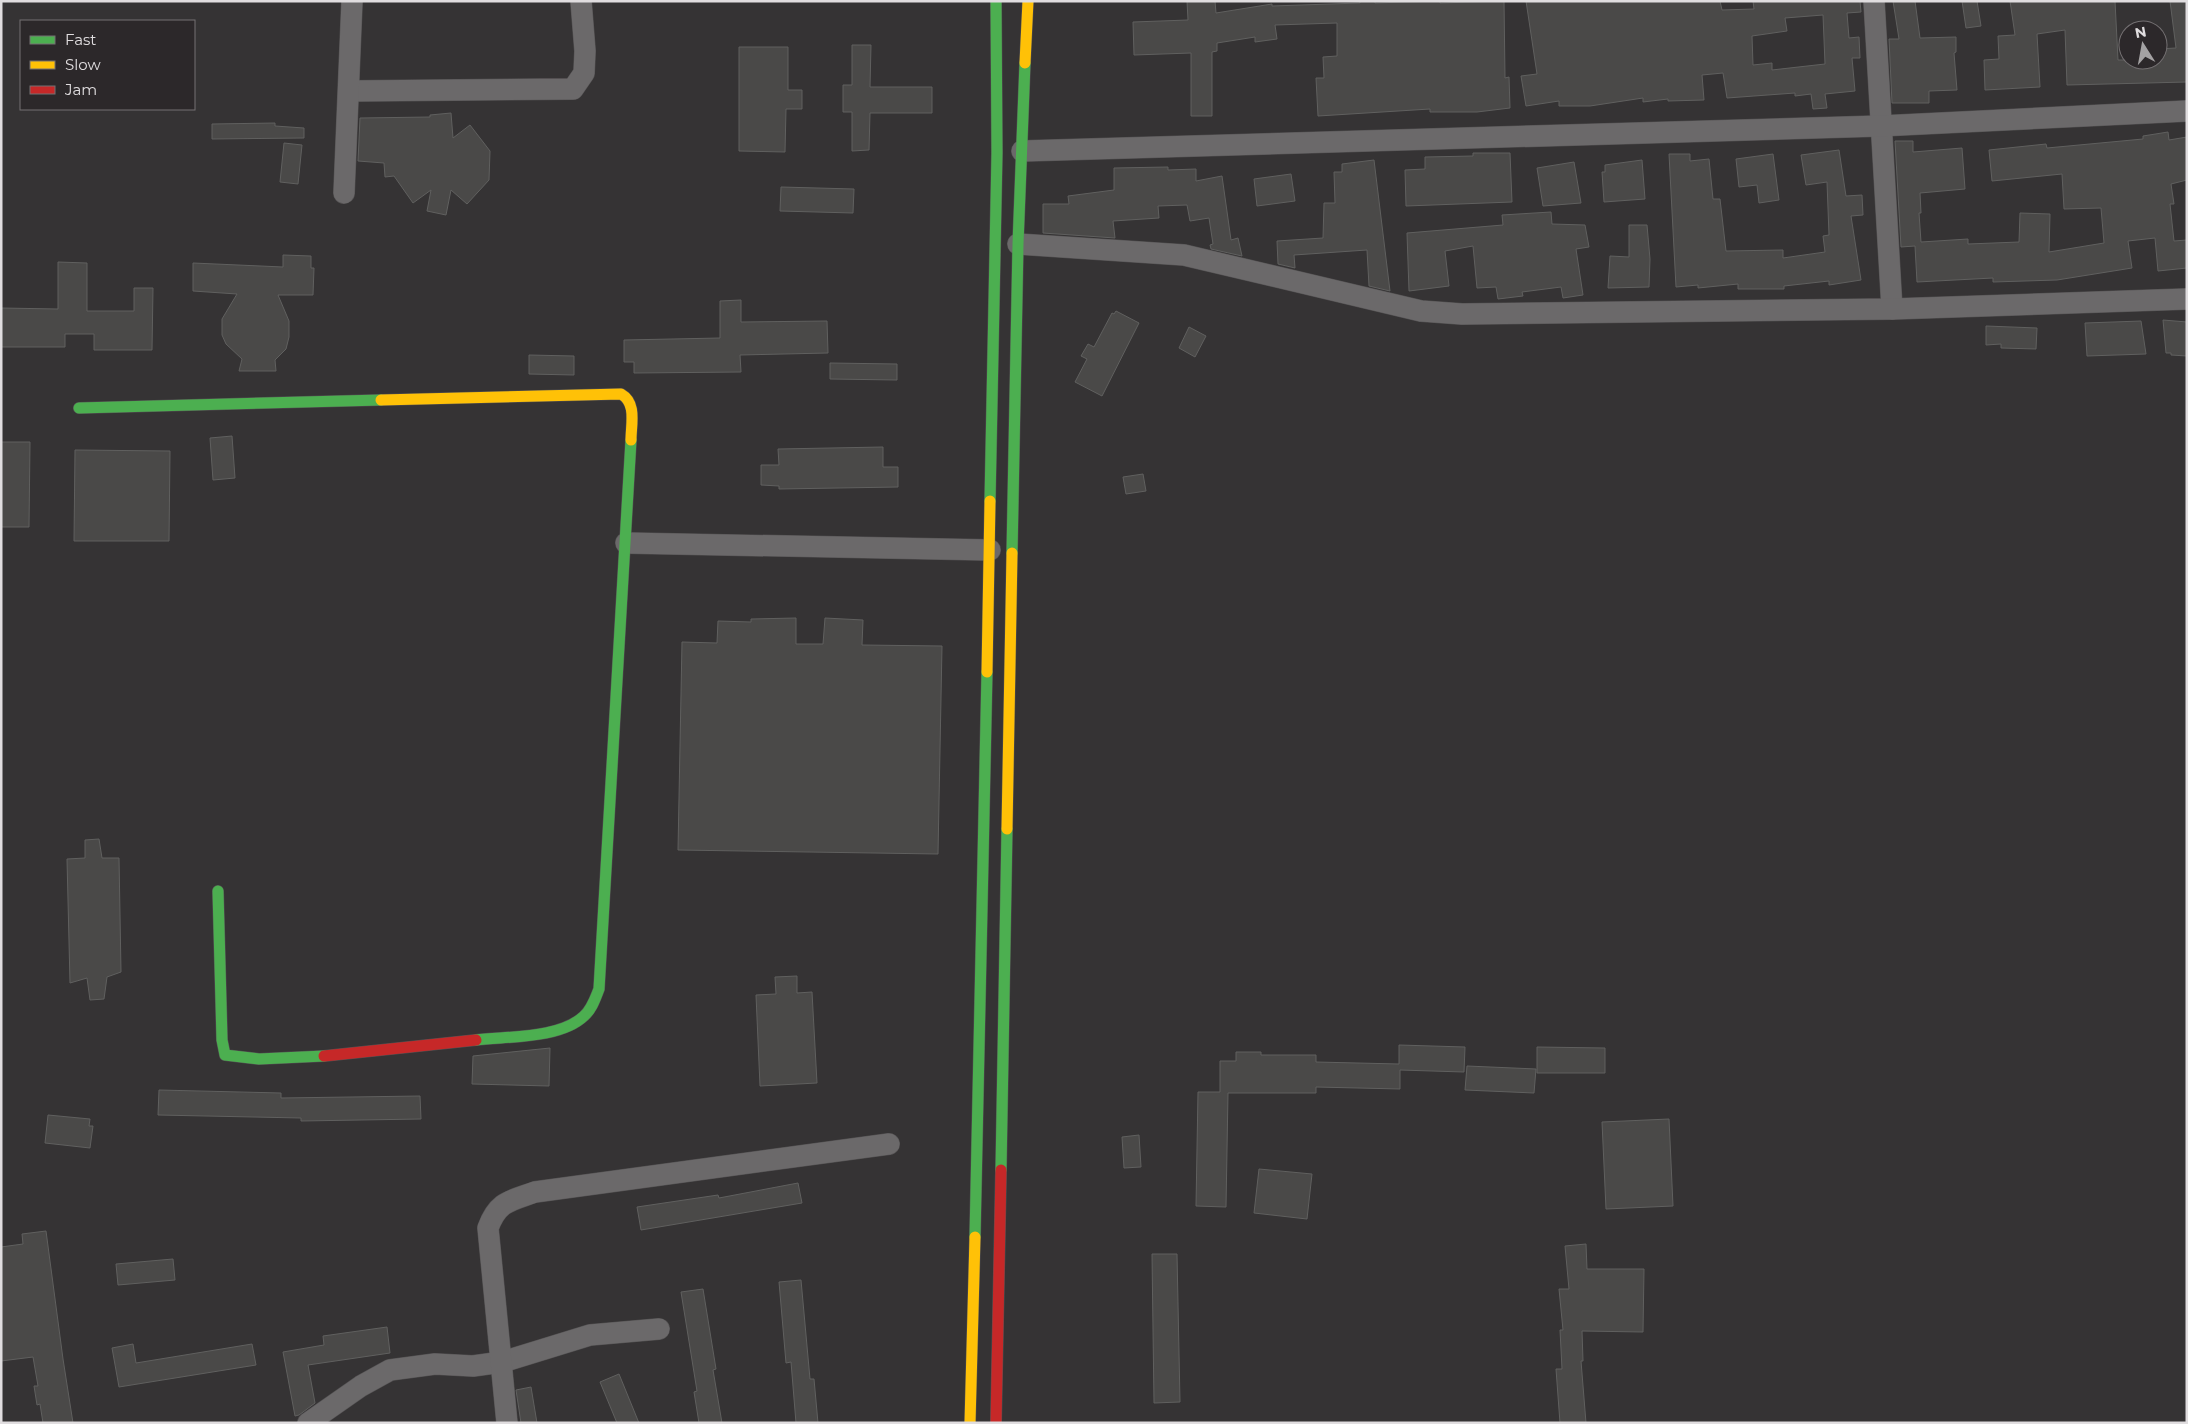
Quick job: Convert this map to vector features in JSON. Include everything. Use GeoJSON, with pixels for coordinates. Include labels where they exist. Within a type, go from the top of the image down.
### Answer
{"type":"FeatureCollection","features":[{"type":"Feature","properties":{"kind":"street"},"geometry":{"type":"LineString","coordinates":[[344,193],[352,1]]}},
{"type":"Feature","properties":{"kind":"street"},"geometry":{"type":"LineString","coordinates":[[349,91],[573,89],[584,72],[585,51],[581,1]]}},
{"type":"Feature","properties":{"kind":"street"},"geometry":{"type":"LineString","coordinates":[[996,1],[1011,74],[1022,151],[1018,244],[996,1423]]}},
{"type":"Feature","properties":{"kind":"street"},"geometry":{"type":"LineString","coordinates":[[970,1423],[997,152],[1011,74],[1028,1]]}},
{"type":"Feature","properties":{"kind":"street"},"geometry":{"type":"LineString","coordinates":[[1874,1],[1892,310]]}},
{"type":"Feature","properties":{"kind":"street"},"geometry":{"type":"LineString","coordinates":[[1022,151],[1880,126],[2187,111]]}},
{"type":"Feature","properties":{"kind":"street"},"geometry":{"type":"LineString","coordinates":[[1018,244],[1184,255],[1421,312],[1472,314],[1892,310],[2187,299]]}},
{"type":"Feature","properties":{"kind":"street"},"geometry":{"type":"LineString","coordinates":[[79,408],[621,394],[628,398],[632,407],[626,543],[599,989],[591,1010],[582,1019],[558,1031],[316,1057],[260,1059],[225,1055],[222,1040],[218,891]]}},
{"type":"Feature","properties":{"kind":"street"},"geometry":{"type":"LineString","coordinates":[[626,543],[990,550]]}},
{"type":"Feature","properties":{"kind":"street"},"geometry":{"type":"LineString","coordinates":[[507,1423],[488,1228],[494,1213],[506,1203],[535,1192],[889,1144]]}},
{"type":"Feature","properties":{"kind":"street"},"geometry":{"type":"LineString","coordinates":[[308,1423],[361,1386],[390,1370],[435,1364],[473,1366],[502,1362],[590,1335],[659,1329]]}},
{"type":"Feature","properties":{"kind":"building"},"geometry":{"type":"Polygon","coordinates":[[[1187,1],[1215,1],[1216,13],[1272,4],[1272,6],[1360,3],[1360,1],[1375,1],[1375,3],[1440,1],[1440,3],[1504,1],[1505,78],[1509,77],[1510,108],[1477,112],[1430,112],[1430,109],[1318,116],[1316,78],[1324,78],[1323,57],[1337,56],[1337,23],[1275,25],[1277,39],[1255,42],[1255,37],[1217,43],[1217,51],[1212,52],[1212,116],[1191,116],[1191,53],[1134,55],[1133,22],[1188,20],[1187,1]]]}},
{"type":"Feature","properties":{"kind":"building"},"geometry":{"type":"Polygon","coordinates":[[[1526,1],[1720,1],[1722,10],[1754,9],[1753,1],[1860,1],[1861,12],[1847,13],[1849,38],[1859,37],[1860,58],[1852,58],[1855,91],[1825,94],[1827,108],[1813,109],[1811,94],[1795,96],[1795,93],[1727,98],[1723,73],[1702,75],[1704,100],[1668,101],[1668,99],[1643,102],[1643,98],[1590,106],[1559,106],[1559,101],[1526,106],[1521,76],[1537,74],[1526,1]],[[1823,15],[1785,18],[1787,31],[1752,36],[1753,65],[1772,63],[1772,70],[1825,64],[1823,15]]]}},
{"type":"Feature","properties":{"kind":"building"},"geometry":{"type":"Polygon","coordinates":[[[1893,1],[1915,1],[1920,38],[1956,37],[1956,52],[1954,53],[1957,90],[1929,91],[1929,103],[1892,103],[1889,39],[1899,39],[1893,1]]]}},
{"type":"Feature","properties":{"kind":"building"},"geometry":{"type":"Polygon","coordinates":[[[1962,1],[1977,1],[1981,26],[1966,28],[1962,1]]]}},
{"type":"Feature","properties":{"kind":"building"},"geometry":{"type":"Polygon","coordinates":[[[2010,1],[2115,1],[2118,70],[2168,70],[2168,48],[2176,48],[2170,1],[2187,1],[2187,82],[2067,85],[2065,30],[2037,34],[2040,87],[1985,90],[1984,60],[1999,59],[1998,36],[2015,35],[2010,1]]]}},
{"type":"Feature","properties":{"kind":"building"},"geometry":{"type":"Polygon","coordinates":[[[852,45],[871,45],[870,87],[932,87],[932,113],[870,113],[869,150],[852,151],[852,112],[843,112],[843,85],[852,85],[852,45]]]}},
{"type":"Feature","properties":{"kind":"building"},"geometry":{"type":"Polygon","coordinates":[[[739,47],[788,47],[788,90],[802,90],[802,109],[786,109],[785,152],[739,151],[739,47]]]}},
{"type":"Feature","properties":{"kind":"building"},"geometry":{"type":"Polygon","coordinates":[[[451,113],[453,138],[470,125],[490,151],[489,180],[467,204],[451,190],[446,215],[427,211],[431,190],[413,203],[394,176],[385,177],[384,163],[358,161],[360,118],[430,117],[430,115],[451,113]]]}},
{"type":"Feature","properties":{"kind":"building"},"geometry":{"type":"Polygon","coordinates":[[[275,123],[275,126],[304,128],[304,138],[212,139],[212,124],[275,123]]]}},
{"type":"Feature","properties":{"kind":"building"},"geometry":{"type":"Polygon","coordinates":[[[2168,132],[2169,140],[2187,137],[2187,180],[2171,184],[2174,204],[2170,204],[2174,241],[2187,240],[2187,268],[2158,271],[2155,238],[2128,241],[2132,268],[2057,280],[1993,282],[1993,278],[1917,282],[1915,246],[1901,247],[1895,141],[1913,141],[1913,152],[1962,148],[1965,189],[1920,193],[1921,242],[1968,239],[1968,244],[2019,242],[2020,213],[2050,214],[2049,252],[2104,243],[2101,208],[2064,209],[2062,174],[1992,181],[1989,150],[2046,144],[2047,148],[2143,139],[2143,136],[2168,132]]]}},
{"type":"Feature","properties":{"kind":"building"},"geometry":{"type":"Polygon","coordinates":[[[284,143],[302,145],[298,184],[280,182],[284,143]]]}},
{"type":"Feature","properties":{"kind":"building"},"geometry":{"type":"Polygon","coordinates":[[[1839,150],[1846,196],[1862,195],[1863,215],[1851,216],[1861,280],[1829,285],[1829,281],[1784,286],[1784,289],[1738,289],[1738,284],[1698,288],[1698,285],[1676,287],[1669,154],[1690,154],[1690,161],[1709,159],[1713,199],[1720,199],[1726,251],[1783,250],[1783,258],[1825,252],[1823,236],[1829,235],[1827,182],[1806,185],[1801,155],[1839,150]]]}},
{"type":"Feature","properties":{"kind":"building"},"geometry":{"type":"Polygon","coordinates":[[[1473,153],[1510,153],[1512,202],[1406,206],[1405,170],[1425,169],[1425,157],[1473,156],[1473,153]]]}},
{"type":"Feature","properties":{"kind":"building"},"geometry":{"type":"Polygon","coordinates":[[[1773,154],[1779,200],[1759,203],[1757,185],[1739,187],[1736,159],[1773,154]]]}},
{"type":"Feature","properties":{"kind":"building"},"geometry":{"type":"Polygon","coordinates":[[[1374,160],[1390,291],[1369,286],[1367,250],[1294,255],[1295,268],[1278,264],[1277,241],[1323,238],[1324,203],[1335,203],[1334,172],[1342,172],[1342,164],[1374,160]]]}},
{"type":"Feature","properties":{"kind":"building"},"geometry":{"type":"Polygon","coordinates":[[[1642,160],[1645,199],[1604,202],[1602,172],[1605,172],[1605,165],[1642,160]]]}},
{"type":"Feature","properties":{"kind":"building"},"geometry":{"type":"Polygon","coordinates":[[[1574,162],[1581,203],[1543,206],[1537,168],[1574,162]]]}},
{"type":"Feature","properties":{"kind":"building"},"geometry":{"type":"Polygon","coordinates":[[[1168,167],[1168,170],[1196,169],[1196,181],[1222,176],[1231,240],[1238,238],[1242,256],[1211,249],[1210,245],[1213,244],[1209,218],[1190,221],[1187,205],[1158,206],[1159,218],[1113,221],[1115,238],[1043,233],[1043,204],[1069,204],[1068,196],[1114,190],[1114,168],[1168,167]]]}},
{"type":"Feature","properties":{"kind":"building"},"geometry":{"type":"Polygon","coordinates":[[[1291,174],[1295,201],[1257,206],[1254,179],[1291,174]]]}},
{"type":"Feature","properties":{"kind":"building"},"geometry":{"type":"Polygon","coordinates":[[[781,187],[854,189],[853,213],[780,211],[781,187]]]}},
{"type":"Feature","properties":{"kind":"building"},"geometry":{"type":"Polygon","coordinates":[[[1551,212],[1552,224],[1585,225],[1589,247],[1576,249],[1583,295],[1563,298],[1561,287],[1522,292],[1523,296],[1498,299],[1496,287],[1477,288],[1473,246],[1445,251],[1449,286],[1409,291],[1407,233],[1503,225],[1502,215],[1551,212]]]}},
{"type":"Feature","properties":{"kind":"building"},"geometry":{"type":"Polygon","coordinates":[[[1629,225],[1647,225],[1650,259],[1649,287],[1608,288],[1610,256],[1629,257],[1629,225]]]}},
{"type":"Feature","properties":{"kind":"building"},"geometry":{"type":"Polygon","coordinates":[[[283,255],[311,256],[311,268],[314,268],[313,295],[278,295],[289,321],[289,337],[286,349],[275,360],[276,371],[239,371],[242,359],[226,344],[222,335],[222,319],[237,294],[193,291],[193,263],[283,267],[283,255]]]}},
{"type":"Feature","properties":{"kind":"building"},"geometry":{"type":"Polygon","coordinates":[[[58,262],[87,263],[87,311],[134,311],[134,288],[153,288],[152,350],[94,350],[94,334],[65,334],[65,347],[1,347],[1,308],[58,309],[58,262]]]}},
{"type":"Feature","properties":{"kind":"building"},"geometry":{"type":"Polygon","coordinates":[[[741,300],[741,322],[827,321],[828,353],[740,355],[741,372],[634,373],[634,362],[624,362],[624,340],[720,338],[720,301],[741,300]]]}},
{"type":"Feature","properties":{"kind":"building"},"geometry":{"type":"Polygon","coordinates":[[[1116,311],[1139,323],[1102,396],[1075,382],[1087,359],[1081,356],[1088,344],[1094,347],[1112,313],[1114,314],[1116,311]]]}},
{"type":"Feature","properties":{"kind":"building"},"geometry":{"type":"Polygon","coordinates":[[[2163,320],[2187,322],[2187,356],[2166,353],[2163,320]]]}},
{"type":"Feature","properties":{"kind":"building"},"geometry":{"type":"Polygon","coordinates":[[[2141,321],[2146,354],[2087,356],[2085,323],[2141,321]]]}},
{"type":"Feature","properties":{"kind":"building"},"geometry":{"type":"Polygon","coordinates":[[[1986,326],[2037,328],[2036,349],[2001,348],[2001,344],[1986,345],[1986,326]]]}},
{"type":"Feature","properties":{"kind":"building"},"geometry":{"type":"Polygon","coordinates":[[[1189,327],[1206,336],[1195,357],[1179,348],[1189,327]]]}},
{"type":"Feature","properties":{"kind":"building"},"geometry":{"type":"Polygon","coordinates":[[[529,355],[574,356],[574,375],[529,374],[529,355]]]}},
{"type":"Feature","properties":{"kind":"building"},"geometry":{"type":"Polygon","coordinates":[[[830,363],[897,364],[897,380],[830,379],[830,363]]]}},
{"type":"Feature","properties":{"kind":"building"},"geometry":{"type":"Polygon","coordinates":[[[232,436],[235,478],[213,480],[210,438],[232,436]]]}},
{"type":"Feature","properties":{"kind":"building"},"geometry":{"type":"Polygon","coordinates":[[[1,442],[30,442],[29,527],[1,527],[1,442]]]}},
{"type":"Feature","properties":{"kind":"building"},"geometry":{"type":"Polygon","coordinates":[[[883,447],[883,467],[898,467],[898,487],[779,489],[779,486],[761,485],[761,465],[779,465],[778,449],[883,447]]]}},
{"type":"Feature","properties":{"kind":"building"},"geometry":{"type":"Polygon","coordinates":[[[75,450],[170,451],[169,541],[74,541],[75,450]]]}},
{"type":"Feature","properties":{"kind":"building"},"geometry":{"type":"Polygon","coordinates":[[[1143,474],[1146,491],[1126,494],[1123,477],[1143,474]]]}},
{"type":"Feature","properties":{"kind":"building"},"geometry":{"type":"Polygon","coordinates":[[[796,618],[796,644],[823,644],[825,618],[863,620],[862,645],[942,646],[938,854],[678,850],[682,642],[717,643],[718,621],[751,622],[751,619],[796,618]]]}},
{"type":"Feature","properties":{"kind":"building"},"geometry":{"type":"Polygon","coordinates":[[[99,839],[102,858],[119,858],[121,972],[107,977],[104,999],[90,1000],[87,978],[70,983],[67,859],[85,858],[85,840],[99,839]]]}},
{"type":"Feature","properties":{"kind":"building"},"geometry":{"type":"Polygon","coordinates":[[[797,976],[797,993],[812,992],[817,1083],[760,1086],[756,995],[776,994],[775,977],[797,976]]]}},
{"type":"Feature","properties":{"kind":"building"},"geometry":{"type":"Polygon","coordinates":[[[1399,1045],[1465,1047],[1464,1072],[1400,1070],[1400,1089],[1316,1087],[1316,1093],[1228,1093],[1226,1207],[1196,1206],[1198,1092],[1220,1092],[1220,1061],[1236,1061],[1236,1052],[1261,1052],[1261,1055],[1316,1055],[1316,1062],[1399,1064],[1399,1045]]]}},
{"type":"Feature","properties":{"kind":"building"},"geometry":{"type":"Polygon","coordinates":[[[1537,1047],[1605,1048],[1605,1073],[1537,1073],[1537,1047]]]}},
{"type":"Feature","properties":{"kind":"building"},"geometry":{"type":"Polygon","coordinates":[[[550,1048],[549,1086],[472,1084],[473,1056],[550,1048]]]}},
{"type":"Feature","properties":{"kind":"building"},"geometry":{"type":"Polygon","coordinates":[[[1467,1066],[1536,1069],[1534,1093],[1465,1090],[1467,1066]]]}},
{"type":"Feature","properties":{"kind":"building"},"geometry":{"type":"Polygon","coordinates":[[[159,1090],[281,1093],[281,1098],[420,1096],[421,1119],[301,1121],[301,1118],[158,1115],[159,1090]]]}},
{"type":"Feature","properties":{"kind":"building"},"geometry":{"type":"Polygon","coordinates":[[[48,1115],[90,1119],[89,1126],[93,1126],[90,1148],[45,1143],[48,1115]]]}},
{"type":"Feature","properties":{"kind":"building"},"geometry":{"type":"Polygon","coordinates":[[[1669,1119],[1673,1206],[1606,1209],[1602,1122],[1669,1119]]]}},
{"type":"Feature","properties":{"kind":"building"},"geometry":{"type":"Polygon","coordinates":[[[1139,1135],[1141,1167],[1124,1168],[1122,1137],[1139,1135]]]}},
{"type":"Feature","properties":{"kind":"building"},"geometry":{"type":"Polygon","coordinates":[[[1259,1169],[1312,1174],[1307,1219],[1254,1213],[1259,1169]]]}},
{"type":"Feature","properties":{"kind":"building"},"geometry":{"type":"Polygon","coordinates":[[[798,1183],[802,1203],[641,1230],[637,1207],[718,1195],[719,1198],[798,1183]]]}},
{"type":"Feature","properties":{"kind":"building"},"geometry":{"type":"Polygon","coordinates":[[[46,1231],[73,1423],[43,1423],[40,1404],[37,1405],[34,1386],[38,1386],[33,1357],[1,1361],[1,1247],[23,1244],[22,1234],[46,1231]]]}},
{"type":"Feature","properties":{"kind":"building"},"geometry":{"type":"Polygon","coordinates":[[[1586,1244],[1587,1269],[1644,1269],[1643,1332],[1582,1331],[1583,1361],[1581,1361],[1586,1423],[1560,1423],[1556,1369],[1562,1369],[1560,1330],[1563,1330],[1559,1289],[1569,1289],[1565,1246],[1586,1244]]]}},
{"type":"Feature","properties":{"kind":"building"},"geometry":{"type":"Polygon","coordinates":[[[1152,1254],[1177,1254],[1180,1402],[1154,1403],[1152,1254]]]}},
{"type":"Feature","properties":{"kind":"building"},"geometry":{"type":"Polygon","coordinates":[[[173,1259],[175,1280],[118,1285],[116,1264],[173,1259]]]}},
{"type":"Feature","properties":{"kind":"building"},"geometry":{"type":"Polygon","coordinates":[[[801,1280],[810,1379],[814,1379],[818,1423],[796,1423],[791,1362],[786,1363],[779,1282],[801,1280]]]}},
{"type":"Feature","properties":{"kind":"building"},"geometry":{"type":"Polygon","coordinates":[[[703,1289],[716,1369],[713,1370],[722,1423],[699,1423],[694,1392],[697,1391],[681,1292],[703,1289]]]}},
{"type":"Feature","properties":{"kind":"building"},"geometry":{"type":"Polygon","coordinates":[[[387,1327],[390,1353],[308,1365],[315,1403],[295,1416],[283,1352],[324,1345],[323,1336],[387,1327]]]}},
{"type":"Feature","properties":{"kind":"building"},"geometry":{"type":"Polygon","coordinates":[[[133,1344],[136,1363],[252,1344],[256,1365],[119,1387],[112,1348],[133,1344]]]}},
{"type":"Feature","properties":{"kind":"building"},"geometry":{"type":"Polygon","coordinates":[[[619,1374],[639,1423],[617,1423],[600,1382],[619,1374]]]}},
{"type":"Feature","properties":{"kind":"building"},"geometry":{"type":"Polygon","coordinates":[[[531,1387],[537,1423],[521,1423],[516,1390],[531,1387]]]}},
{"type":"Feature","properties":{"kind":"traffic: fast"},"geometry":{"type":"LineString","coordinates":[[990,501],[997,153],[996,1]]}},
{"type":"Feature","properties":{"kind":"traffic: fast"},"geometry":{"type":"LineString","coordinates":[[1012,553],[1018,244],[1025,63]]}},
{"type":"Feature","properties":{"kind":"traffic: fast"},"geometry":{"type":"LineString","coordinates":[[79,408],[381,400]]}},
{"type":"Feature","properties":{"kind":"traffic: fast"},"geometry":{"type":"LineString","coordinates":[[476,1040],[533,1035],[561,1029],[574,1023],[587,1013],[599,989],[631,440]]}},
{"type":"Feature","properties":{"kind":"traffic: fast"},"geometry":{"type":"LineString","coordinates":[[975,1237],[987,672]]}},
{"type":"Feature","properties":{"kind":"traffic: fast"},"geometry":{"type":"LineString","coordinates":[[1001,1170],[1007,829]]}},
{"type":"Feature","properties":{"kind":"traffic: fast"},"geometry":{"type":"LineString","coordinates":[[218,891],[222,1040],[225,1055],[259,1059],[324,1056]]}},
{"type":"Feature","properties":{"kind":"traffic: slow"},"geometry":{"type":"LineString","coordinates":[[1025,63],[1028,1]]}},
{"type":"Feature","properties":{"kind":"traffic: slow"},"geometry":{"type":"LineString","coordinates":[[381,400],[621,394],[626,398],[631,408],[631,440]]}},
{"type":"Feature","properties":{"kind":"traffic: slow"},"geometry":{"type":"LineString","coordinates":[[987,672],[990,501]]}},
{"type":"Feature","properties":{"kind":"traffic: slow"},"geometry":{"type":"LineString","coordinates":[[1007,829],[1012,553]]}},
{"type":"Feature","properties":{"kind":"traffic: slow"},"geometry":{"type":"LineString","coordinates":[[970,1423],[975,1237]]}},
{"type":"Feature","properties":{"kind":"traffic: jam"},"geometry":{"type":"LineString","coordinates":[[324,1056],[476,1040]]}},
{"type":"Feature","properties":{"kind":"traffic: jam"},"geometry":{"type":"LineString","coordinates":[[996,1423],[1001,1170]]}}]}
